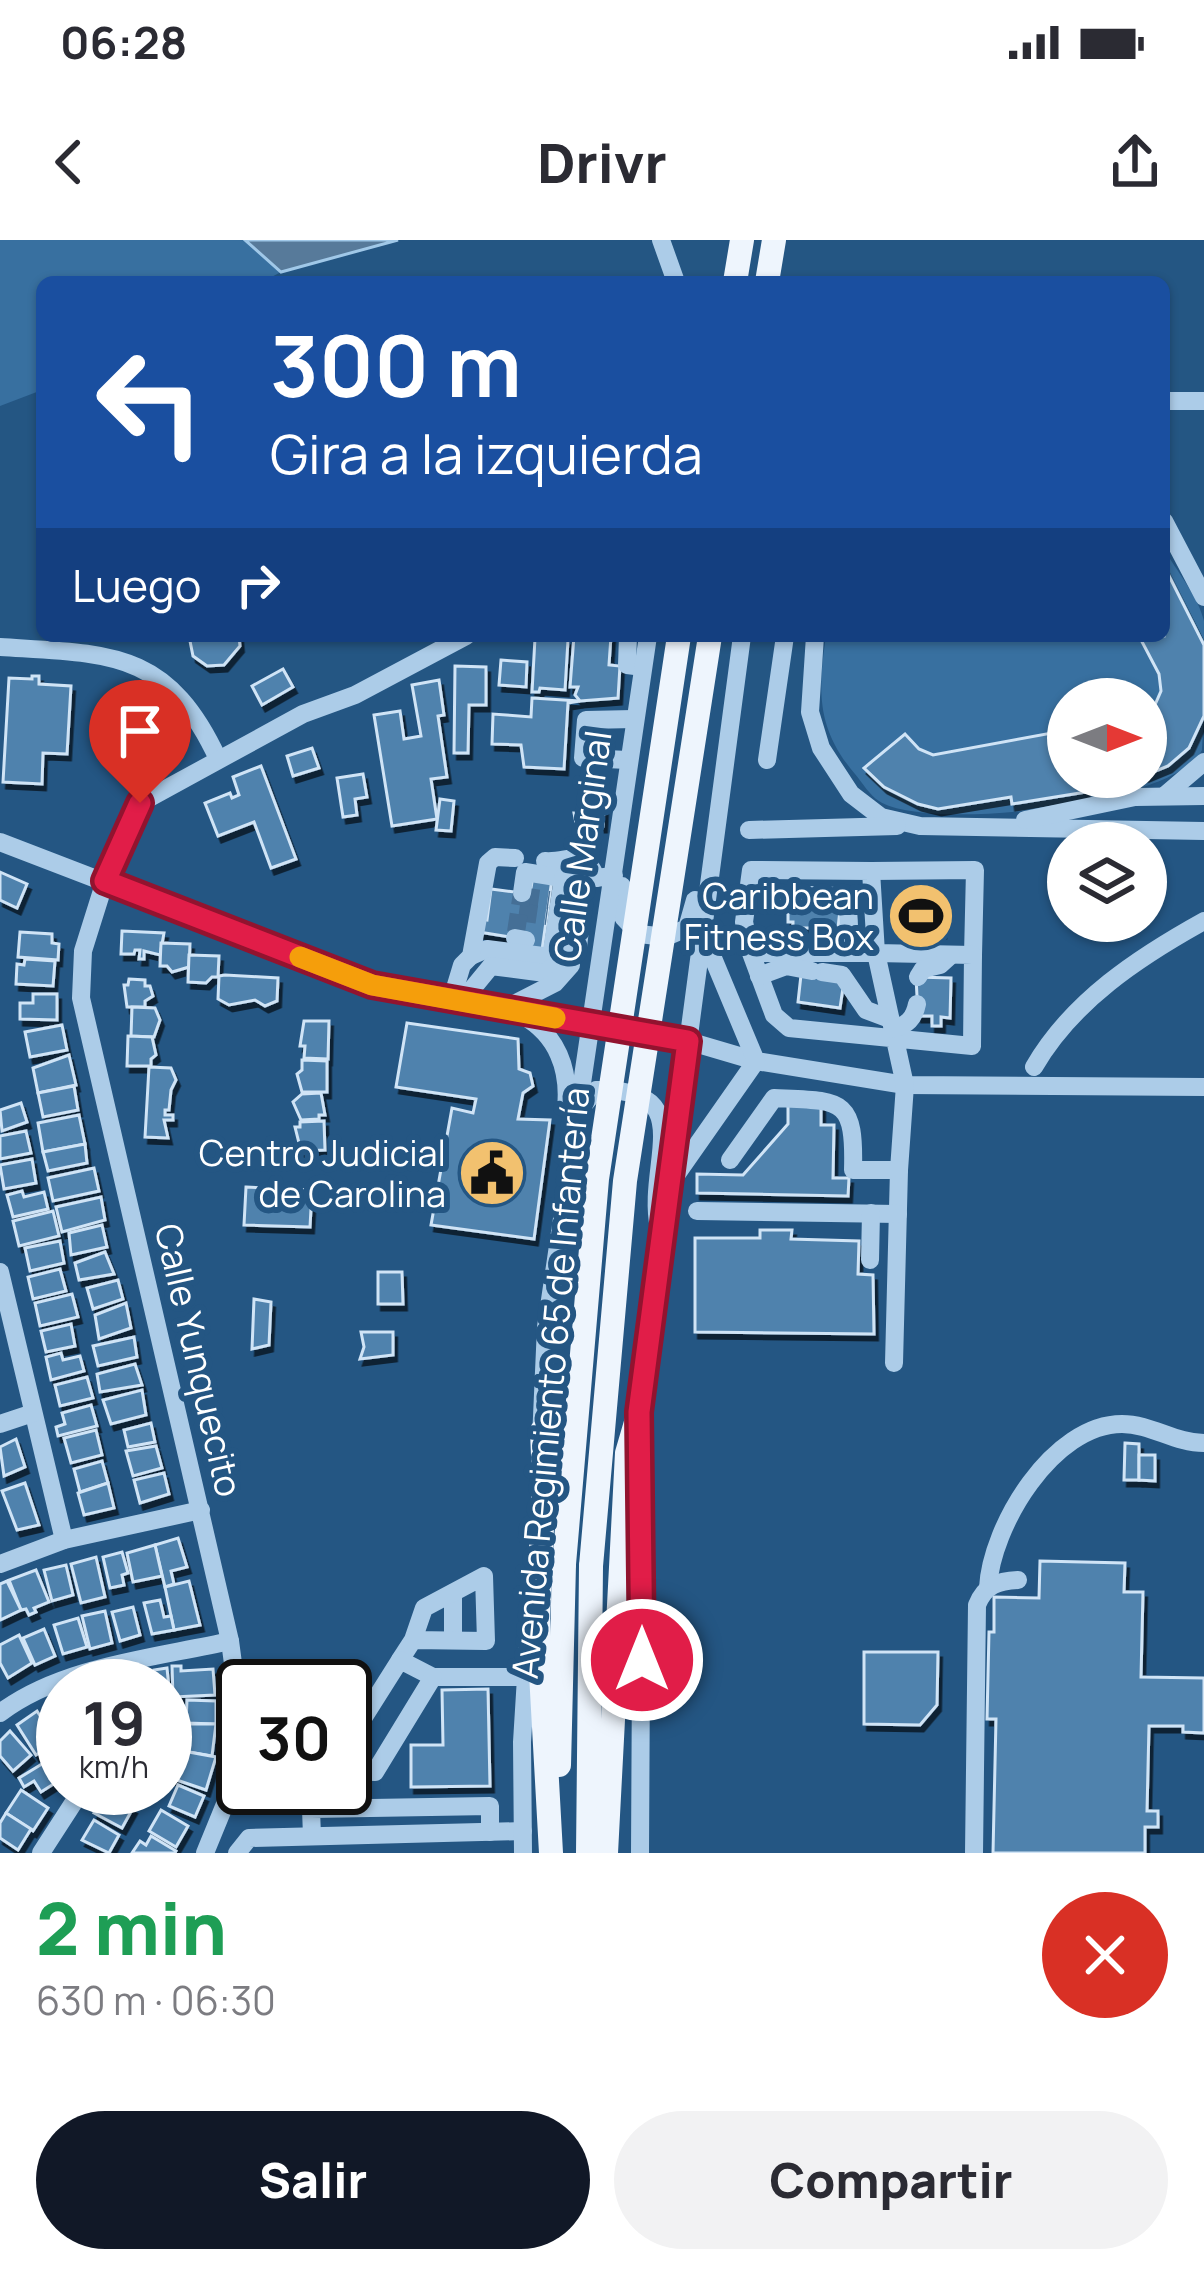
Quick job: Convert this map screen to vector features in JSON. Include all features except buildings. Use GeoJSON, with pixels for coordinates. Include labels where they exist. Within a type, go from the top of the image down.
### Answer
{"type":"FeatureCollection","features":[{"type":"Feature","properties":{"kind":"main road"},"geometry":{"type":"LineString","coordinates":[[768,276],[774,240]]}},
{"type":"Feature","properties":{"kind":"main road"},"geometry":{"type":"LineString","coordinates":[[723,276],[741,245]]}},
{"type":"Feature","properties":{"kind":"main road"},"geometry":{"type":"LineString","coordinates":[[736,276],[741,245]]}},
{"type":"Feature","properties":{"kind":"main road","name":"Avenida Regimiento 65 de Infantería"},"geometry":{"type":"LineString","coordinates":[[555,1853],[564,1564],[599,1156],[679,642]]}},
{"type":"Feature","properties":{"kind":"main road","name":"Avenida Regimiento 65 de Infantería"},"geometry":{"type":"LineString","coordinates":[[588,1853],[590,1566],[625,1181],[709,642]]}},
{"type":"Feature","properties":{"kind":"main road"},"geometry":{"type":"LineString","coordinates":[[606,1853],[627,1453],[639,1412]]}},
{"type":"Feature","properties":{"kind":"main road"},"geometry":{"type":"LineString","coordinates":[[542,1431],[538,1619],[555,1853]]}},
{"type":"Feature","properties":{"kind":"street"},"geometry":{"type":"LineString","coordinates":[[662,240],[674,276]]}},
{"type":"Feature","properties":{"kind":"street"},"geometry":{"type":"LineString","coordinates":[[1170,401],[1204,401]]}},
{"type":"Feature","properties":{"kind":"street"},"geometry":{"type":"LineString","coordinates":[[1170,532],[1204,597]]}},
{"type":"Feature","properties":{"kind":"street","name":"Calle Yunquecito"},"geometry":{"type":"LineString","coordinates":[[206,1853],[232,1787],[240,1716],[230,1641],[81,998],[83,951],[105,881],[140,803],[303,714],[355,695],[455,642]]}},
{"type":"Feature","properties":{"kind":"street"},"geometry":{"type":"LineString","coordinates":[[628,642],[627,665],[643,667]]}},
{"type":"Feature","properties":{"kind":"street","name":"Calle Marginal"},"geometry":{"type":"LineString","coordinates":[[524,1853],[526,1677],[546,1327],[607,926],[605,877],[621,821],[647,642]]}},
{"type":"Feature","properties":{"kind":"street"},"geometry":{"type":"LineString","coordinates":[[640,1853],[639,1412],[741,642]]}},
{"type":"Feature","properties":{"kind":"street"},"geometry":{"type":"LineString","coordinates":[[767,760],[784,642]]}},
{"type":"Feature","properties":{"kind":"street"},"geometry":{"type":"LineString","coordinates":[[814,642],[810,712],[820,748],[851,794],[881,818],[920,826]]}},
{"type":"Feature","properties":{"kind":"street"},"geometry":{"type":"LineString","coordinates":[[0,647],[85,652],[140,665],[164,680],[200,721],[218,759]]}},
{"type":"Feature","properties":{"kind":"street"},"geometry":{"type":"LineString","coordinates":[[628,760],[583,758],[586,720],[634,718]]}},
{"type":"Feature","properties":{"kind":"street"},"geometry":{"type":"LineString","coordinates":[[1167,794],[1204,762]]}},
{"type":"Feature","properties":{"kind":"street"},"geometry":{"type":"LineString","coordinates":[[621,821],[623,917],[639,934],[677,935],[687,928],[693,910],[703,844],[720,793]]}},
{"type":"Feature","properties":{"kind":"street"},"geometry":{"type":"LineString","coordinates":[[1167,796],[1204,796]]}},
{"type":"Feature","properties":{"kind":"street"},"geometry":{"type":"LineString","coordinates":[[1009,826],[1037,815],[1130,798]]}},
{"type":"Feature","properties":{"kind":"street"},"geometry":{"type":"LineString","coordinates":[[749,830],[1009,826],[1204,831]]}},
{"type":"Feature","properties":{"kind":"street"},"geometry":{"type":"LineString","coordinates":[[0,842],[372,985],[688,1041],[756,1061],[905,1085],[1204,1087]]}},
{"type":"Feature","properties":{"kind":"street"},"geometry":{"type":"LineString","coordinates":[[471,956],[488,863],[495,857],[515,858]]}},
{"type":"Feature","properties":{"kind":"street"},"geometry":{"type":"LineString","coordinates":[[521,893],[525,872],[561,869],[605,877]]}},
{"type":"Feature","properties":{"kind":"street"},"geometry":{"type":"LineString","coordinates":[[542,926],[561,869]]}},
{"type":"Feature","properties":{"kind":"street"},"geometry":{"type":"LineString","coordinates":[[751,870],[975,870],[972,1046],[893,1030],[790,1028],[774,1015],[751,953],[744,922],[748,893],[751,870]]}},
{"type":"Feature","properties":{"kind":"street"},"geometry":{"type":"LineString","coordinates":[[871,872],[875,953],[905,1085],[894,1363]]}},
{"type":"Feature","properties":{"kind":"street"},"geometry":{"type":"LineString","coordinates":[[748,893],[840,896],[848,906],[848,943],[854,953]]}},
{"type":"Feature","properties":{"kind":"street"},"geometry":{"type":"LineString","coordinates":[[704,905],[713,958],[756,1061]]}},
{"type":"Feature","properties":{"kind":"street"},"geometry":{"type":"LineString","coordinates":[[1034,1067],[1051,1037],[1088,1001],[1148,952],[1204,921]]}},
{"type":"Feature","properties":{"kind":"street"},"geometry":{"type":"LineString","coordinates":[[542,926],[580,930],[578,947],[545,973],[491,966],[458,999],[462,965],[471,956],[542,926]]}},
{"type":"Feature","properties":{"kind":"street"},"geometry":{"type":"LineString","coordinates":[[508,1007],[555,983],[607,926]]}},
{"type":"Feature","properties":{"kind":"street"},"geometry":{"type":"LineString","coordinates":[[751,953],[974,955]]}},
{"type":"Feature","properties":{"kind":"street"},"geometry":{"type":"LineString","coordinates":[[918,977],[951,955]]}},
{"type":"Feature","properties":{"kind":"street"},"geometry":{"type":"LineString","coordinates":[[759,976],[786,966],[842,975],[866,1010],[893,1030]]}},
{"type":"Feature","properties":{"kind":"street"},"geometry":{"type":"LineString","coordinates":[[384,1009],[387,987]]}},
{"type":"Feature","properties":{"kind":"street"},"geometry":{"type":"LineString","coordinates":[[893,1030],[906,1025],[917,1004]]}},
{"type":"Feature","properties":{"kind":"street"},"geometry":{"type":"LineString","coordinates":[[508,1007],[540,1025],[558,1050],[567,1094],[556,1178],[563,1204]]}},
{"type":"Feature","properties":{"kind":"street"},"geometry":{"type":"LineString","coordinates":[[669,1186],[756,1061]]}},
{"type":"Feature","properties":{"kind":"street"},"geometry":{"type":"LineString","coordinates":[[575,1117],[596,1090],[628,1092],[658,1108],[664,1122],[654,1203],[662,1244]]}},
{"type":"Feature","properties":{"kind":"street"},"geometry":{"type":"LineString","coordinates":[[730,1160],[774,1098],[825,1100],[843,1111],[854,1128],[853,1170],[899,1170]]}},
{"type":"Feature","properties":{"kind":"street"},"geometry":{"type":"LineString","coordinates":[[697,1211],[898,1214]]}},
{"type":"Feature","properties":{"kind":"street"},"geometry":{"type":"LineString","coordinates":[[870,1260],[871,1214]]}},
{"type":"Feature","properties":{"kind":"street"},"geometry":{"type":"LineString","coordinates":[[1,1281],[64,1540]]}},
{"type":"Feature","properties":{"kind":"street"},"geometry":{"type":"LineString","coordinates":[[0,1424],[33,1413]]}},
{"type":"Feature","properties":{"kind":"street"},"geometry":{"type":"LineString","coordinates":[[988,1588],[989,1565],[1012,1515],[1033,1479],[1069,1442],[1114,1424],[1143,1424],[1204,1443]]}},
{"type":"Feature","properties":{"kind":"street"},"geometry":{"type":"LineString","coordinates":[[0,1564],[64,1540],[200,1510]]}},
{"type":"Feature","properties":{"kind":"street"},"geometry":{"type":"LineString","coordinates":[[372,1704],[413,1640],[424,1608],[484,1576],[486,1641],[413,1640]]}},
{"type":"Feature","properties":{"kind":"street"},"geometry":{"type":"LineString","coordinates":[[974,1853],[977,1605],[988,1588],[1000,1581],[1018,1580]]}},
{"type":"Feature","properties":{"kind":"street"},"geometry":{"type":"LineString","coordinates":[[453,1593],[453,1640]]}},
{"type":"Feature","properties":{"kind":"street"},"geometry":{"type":"LineString","coordinates":[[167,1659],[230,1641]]}},
{"type":"Feature","properties":{"kind":"street"},"geometry":{"type":"LineString","coordinates":[[400,1660],[434,1677],[526,1677]]}},
{"type":"Feature","properties":{"kind":"street"},"geometry":{"type":"LineString","coordinates":[[372,1772],[434,1677]]}},
{"type":"Feature","properties":{"kind":"street"},"geometry":{"type":"LineString","coordinates":[[0,1713],[36,1693]]}},
{"type":"Feature","properties":{"kind":"street"},"geometry":{"type":"LineString","coordinates":[[41,1853],[66,1815]]}},
{"type":"Feature","properties":{"kind":"street"},"geometry":{"type":"LineString","coordinates":[[237,1853],[249,1838],[524,1831]]}},
{"type":"Feature","properties":{"kind":"shaded area"},"geometry":{"type":"Polygon","coordinates":[[[0,240],[245,240],[281,272],[273,276],[36,276],[36,392],[0,406],[0,240]]]}},
{"type":"Feature","properties":{"kind":"shaded area"},"geometry":{"type":"Polygon","coordinates":[[[245,240],[398,240],[281,272],[245,240]]]}},
{"type":"Feature","properties":{"kind":"shaded area"},"geometry":{"type":"Polygon","coordinates":[[[1170,559],[1204,621],[1202,750],[1183,769],[1167,776],[1167,678],[1047,678],[1047,798],[1102,798],[1050,808],[947,814],[906,810],[879,801],[833,741],[821,692],[825,642],[1170,642],[1170,559]]]}},
{"type":"Feature","properties":{"kind":"tunnel"},"geometry":{"type":"LineString","coordinates":[[516,932],[522,893]]}},
{"type":"Feature","properties":{"kind":"tunnel"},"geometry":{"type":"LineString","coordinates":[[521,896],[549,900]]}},
{"type":"Feature","properties":{"kind":"tunnel"},"geometry":{"type":"LineString","coordinates":[[519,912],[547,916]]}},
{"type":"Feature","properties":{"kind":"slow traffic"},"geometry":{"type":"LineString","coordinates":[[300,957],[372,985],[555,1018]]}},
{"type":"Feature","properties":{"kind":"place","name":"Caribbean Fitness Box"},"geometry":{"type":"Point","coordinates":[921,916]}},
{"type":"Feature","properties":{"kind":"place","name":"Centro Judicial de Carolina"},"geometry":{"type":"Point","coordinates":[492,1173]}},
{"type":"Feature","properties":{"kind":"route"},"geometry":{"type":"LineString","coordinates":[[140,803],[105,881],[372,985],[688,1041],[639,1412],[642,1660]]}}]}
